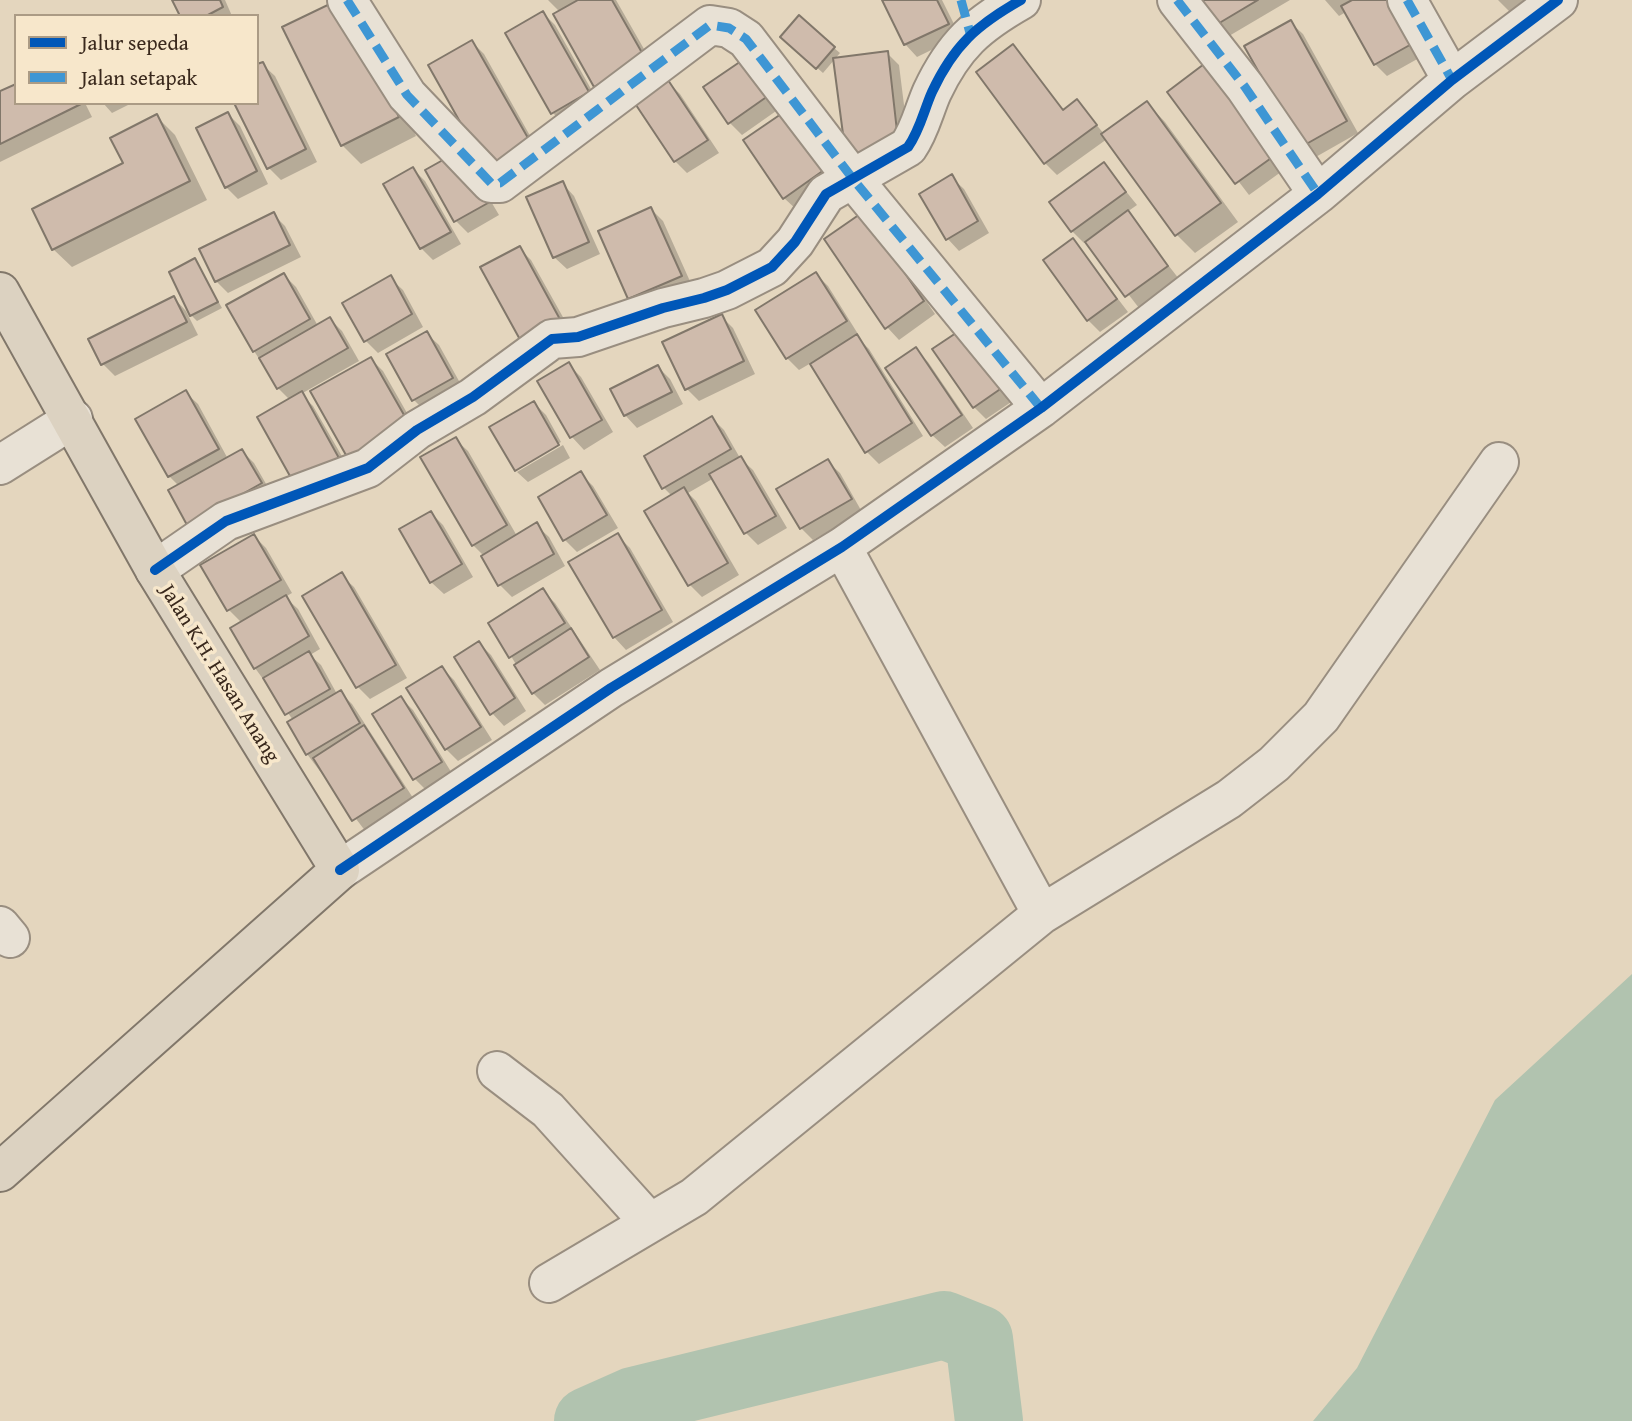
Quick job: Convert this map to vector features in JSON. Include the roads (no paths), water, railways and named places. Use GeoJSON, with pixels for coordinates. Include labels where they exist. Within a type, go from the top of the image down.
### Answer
{"type":"FeatureCollection","features":[{"type":"Feature","properties":{"kind":"main road","name":"Jalan K.H. Hasan Anang"},"geometry":{"type":"LineString","coordinates":[[0,292],[155,570],[340,870]]}},
{"type":"Feature","properties":{"kind":"main road"},"geometry":{"type":"LineString","coordinates":[[0,1172],[340,870]]}},
{"type":"Feature","properties":{"kind":"street"},"geometry":{"type":"LineString","coordinates":[[347,0],[407,95],[491,183],[500,183],[710,25],[729,28],[746,39],[853,179],[1041,408]]}},
{"type":"Feature","properties":{"kind":"street"},"geometry":{"type":"LineString","coordinates":[[155,570],[226,521],[368,468],[417,430],[473,397],[552,339],[578,337],[704,298],[727,290],[772,267],[795,242],[826,194],[908,147],[966,16],[1021,0]]}},
{"type":"Feature","properties":{"kind":"street"},"geometry":{"type":"LineString","coordinates":[[1177,0],[1245,87],[1318,194]]}},
{"type":"Feature","properties":{"kind":"street"},"geometry":{"type":"LineString","coordinates":[[1407,0],[1452,80]]}},
{"type":"Feature","properties":{"kind":"street"},"geometry":{"type":"LineString","coordinates":[[340,870],[611,688],[842,547],[1041,408],[1318,194],[1452,80],[1558,0]]}},
{"type":"Feature","properties":{"kind":"street"},"geometry":{"type":"LineString","coordinates":[[0,465],[72,419]]}},
{"type":"Feature","properties":{"kind":"street"},"geometry":{"type":"LineString","coordinates":[[549,1283],[694,1197],[1042,914],[1229,799],[1274,764],[1321,717],[1499,462]]}},
{"type":"Feature","properties":{"kind":"street"},"geometry":{"type":"LineString","coordinates":[[842,547],[1042,914]]}},
{"type":"Feature","properties":{"kind":"street"},"geometry":{"type":"LineString","coordinates":[[497,1071],[548,1110],[650,1223]]}},
{"type":"Feature","properties":{"kind":"waterway"},"geometry":{"type":"LineString","coordinates":[[588,1421],[633,1401],[944,1325],[979,1339],[989,1421]]}}]}
